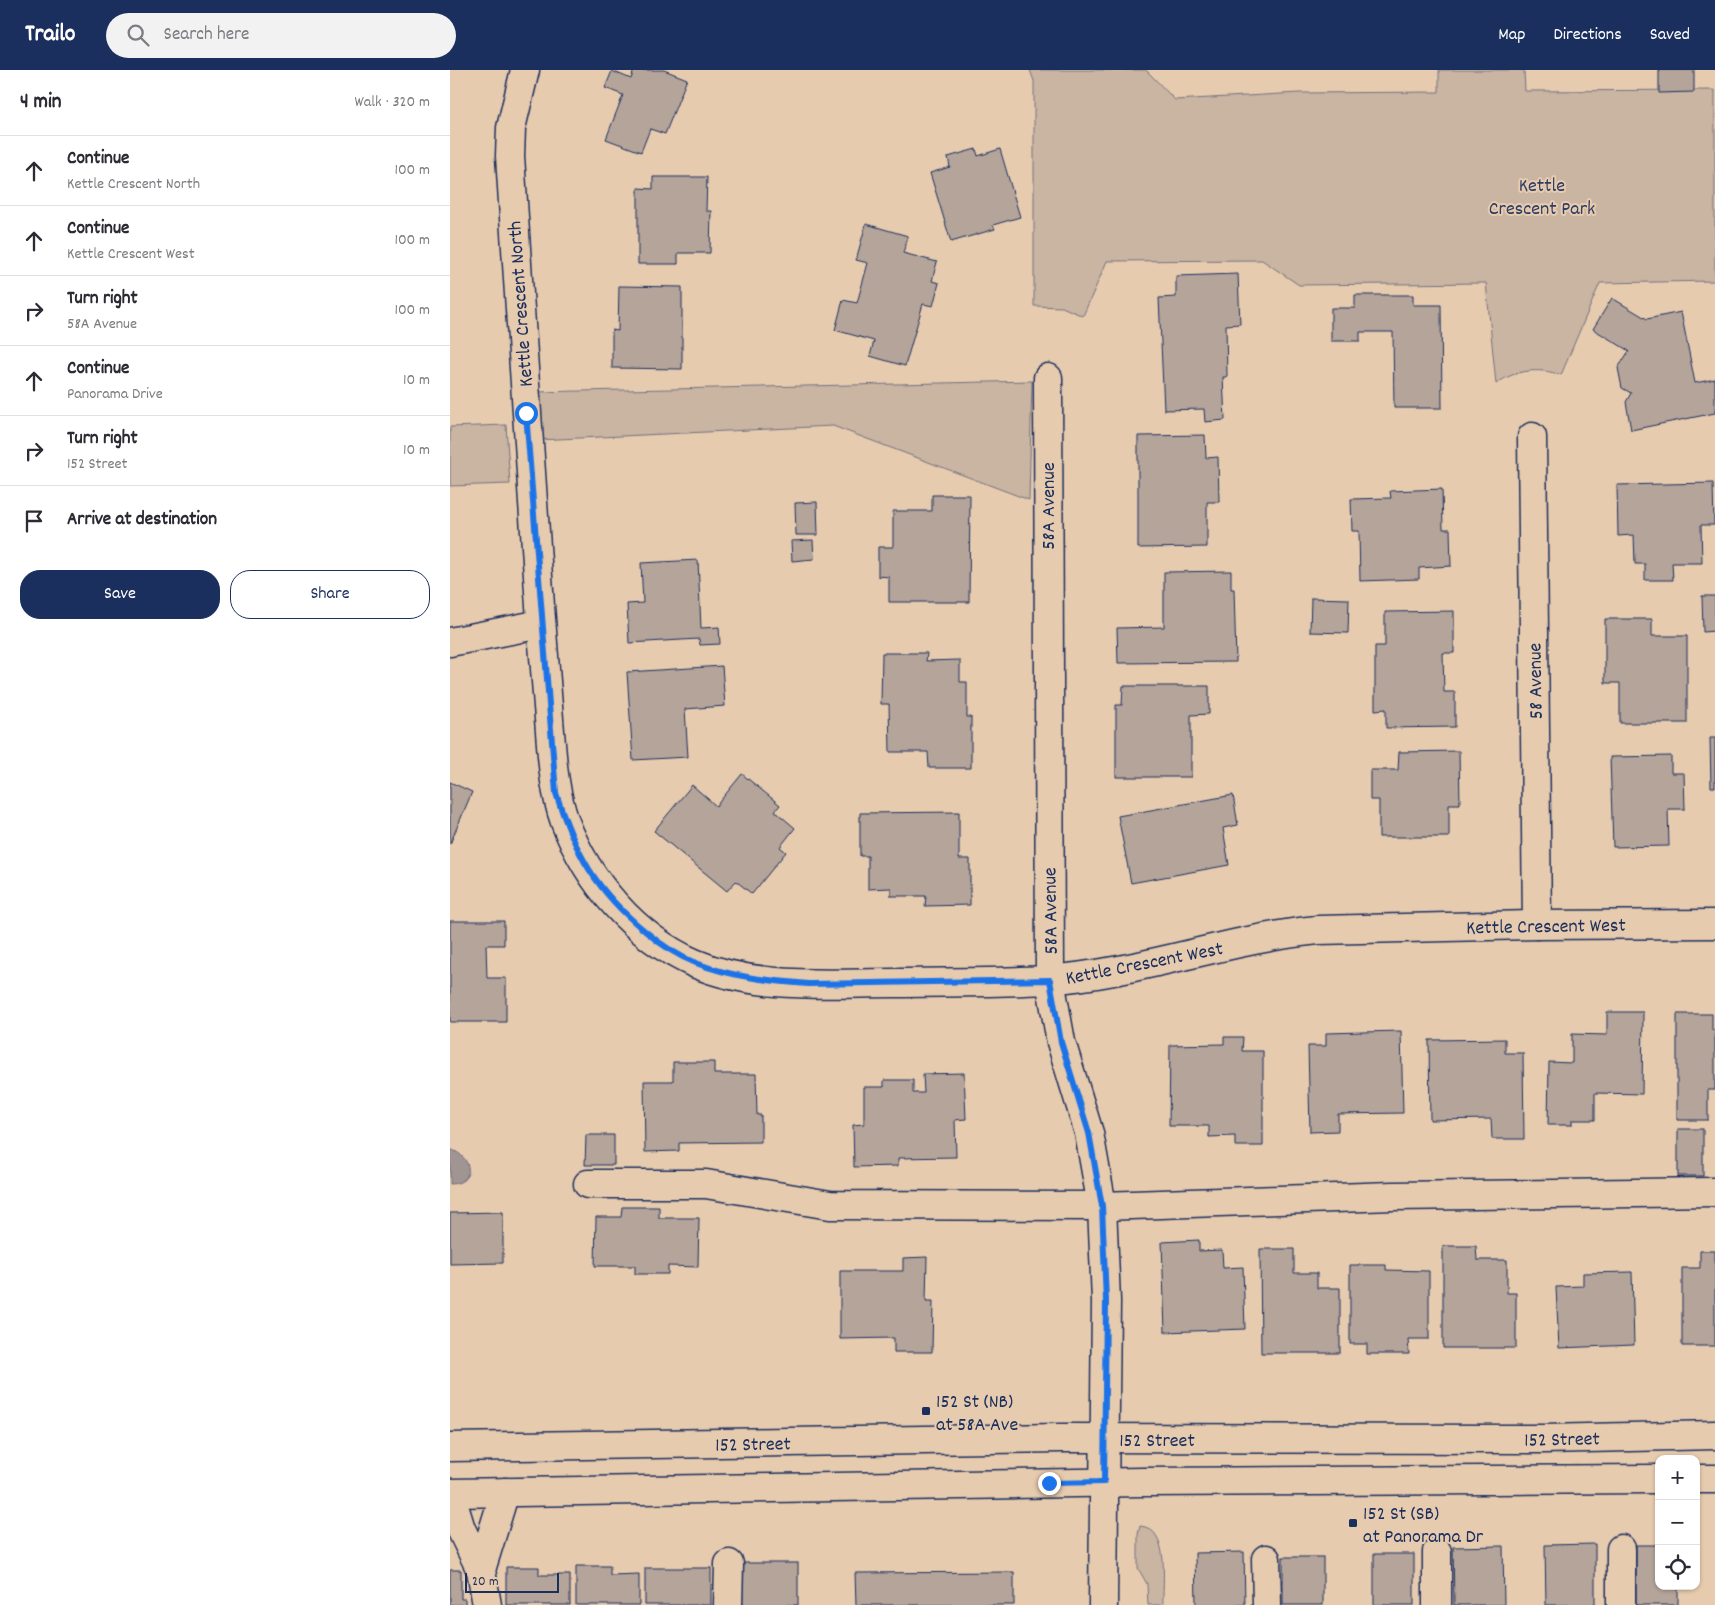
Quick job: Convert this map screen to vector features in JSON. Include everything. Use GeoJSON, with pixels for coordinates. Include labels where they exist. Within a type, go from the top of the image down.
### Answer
{"type":"FeatureCollection","features":[{"type":"Feature","properties":{"kind":"street","name":"Kettle Crescent North"},"geometry":{"type":"LineString","coordinates":[[525,70],[511,128],[510,156],[541,624],[556,793],[578,851],[601,889]]}},
{"type":"Feature","properties":{"kind":"street","name":"58A Avenue"},"geometry":{"type":"LineString","coordinates":[[1048,378],[1050,980],[1061,1042],[1089,1133],[1102,1206],[1106,1301],[1103,1605]]}},
{"type":"Feature","properties":{"kind":"street","name":"58 Avenue"},"geometry":{"type":"LineString","coordinates":[[1532,438],[1537,925]]}},
{"type":"Feature","properties":{"kind":"street"},"geometry":{"type":"LineString","coordinates":[[450,642],[541,624]]}},
{"type":"Feature","properties":{"kind":"street","name":"Kettle Crescent West"},"geometry":{"type":"LineString","coordinates":[[601,889],[631,920],[660,944],[695,963],[768,981],[808,984],[1050,980],[1152,964],[1287,933],[1347,929],[1715,924]]}},
{"type":"Feature","properties":{"kind":"street"},"geometry":{"type":"LineString","coordinates":[[588,1184],[706,1184],[830,1205],[1102,1206],[1393,1196],[1715,1192]]}},
{"type":"Feature","properties":{"kind":"street","name":"152 Street"},"geometry":{"type":"LineString","coordinates":[[450,1447],[1104,1438],[1546,1439],[1715,1435]]}},
{"type":"Feature","properties":{"kind":"street","name":"152 Street"},"geometry":{"type":"LineString","coordinates":[[450,1493],[1104,1482],[1655,1479]]}},
{"type":"Feature","properties":{"kind":"street"},"geometry":{"type":"LineString","coordinates":[[1700,1479],[1715,1479]]}},
{"type":"Feature","properties":{"kind":"street"},"geometry":{"type":"LineString","coordinates":[[481,1570],[505,1492]]}},
{"type":"Feature","properties":{"kind":"street"},"geometry":{"type":"LineString","coordinates":[[450,1493],[461,1529],[481,1570],[487,1605]]}},
{"type":"Feature","properties":{"kind":"street"},"geometry":{"type":"LineString","coordinates":[[1621,1549],[1621,1605]]}},
{"type":"Feature","properties":{"kind":"street"},"geometry":{"type":"LineString","coordinates":[[1437,1552],[1438,1605]]}},
{"type":"Feature","properties":{"kind":"street"},"geometry":{"type":"LineString","coordinates":[[1266,1559],[1267,1605]]}},
{"type":"Feature","properties":{"kind":"street"},"geometry":{"type":"LineString","coordinates":[[728,1605],[729,1564]]}},
{"type":"Feature","properties":{"kind":"green space","name":"Kettle Crescent Park"},"geometry":{"type":"Polygon","coordinates":[[[1030,70],[1146,70],[1175,100],[1299,93],[1439,92],[1439,70],[1524,70],[1525,91],[1715,90],[1715,281],[1600,283],[1561,375],[1544,371],[1527,371],[1503,379],[1496,384],[1486,283],[1299,285],[1262,260],[1107,261],[1083,316],[1062,307],[1034,306],[1034,81],[1030,70]]]}},
{"type":"Feature","properties":{"kind":"green space"},"geometry":{"type":"Polygon","coordinates":[[[1032,381],[1029,500],[833,426],[537,440],[534,392],[1032,381]]]}},
{"type":"Feature","properties":{"kind":"green space"},"geometry":{"type":"Polygon","coordinates":[[[506,425],[510,484],[450,486],[450,427],[506,425]]]}},
{"type":"Feature","properties":{"kind":"green space"},"geometry":{"type":"Polygon","coordinates":[[[1140,1526],[1150,1529],[1157,1536],[1161,1546],[1163,1558],[1163,1605],[1148,1605],[1147,1584],[1138,1568],[1138,1534],[1140,1526]]]}},
{"type":"Feature","properties":{"kind":"shaded area"},"geometry":{"type":"Polygon","coordinates":[[[450,1149],[464,1158],[468,1170],[464,1180],[450,1184],[450,1149]]]}},
{"type":"Feature","properties":{"kind":"building"},"geometry":{"type":"Polygon","coordinates":[[[634,70],[664,70],[687,79],[665,134],[650,129],[641,152],[606,139],[623,95],[605,88],[612,71],[631,79],[634,70]]]}},
{"type":"Feature","properties":{"kind":"building"},"geometry":{"type":"Polygon","coordinates":[[[1659,70],[1694,70],[1694,92],[1659,93],[1659,70]]]}},
{"type":"Feature","properties":{"kind":"building"},"geometry":{"type":"Polygon","coordinates":[[[976,149],[978,156],[1000,149],[1020,217],[993,225],[995,229],[951,242],[930,173],[950,167],[948,157],[976,149]]]}},
{"type":"Feature","properties":{"kind":"building"},"geometry":{"type":"Polygon","coordinates":[[[653,177],[707,177],[706,211],[711,211],[710,253],[678,253],[678,264],[638,264],[638,188],[653,189],[653,177]]]}},
{"type":"Feature","properties":{"kind":"building"},"geometry":{"type":"Polygon","coordinates":[[[866,224],[908,236],[903,253],[937,262],[932,281],[939,283],[933,306],[923,304],[905,366],[870,356],[874,341],[835,330],[843,300],[857,303],[868,263],[856,260],[866,224]]]}},
{"type":"Feature","properties":{"kind":"building"},"geometry":{"type":"Polygon","coordinates":[[[1238,274],[1240,324],[1226,325],[1227,377],[1223,377],[1225,420],[1205,422],[1204,409],[1164,410],[1159,298],[1176,297],[1176,276],[1238,274]]]}},
{"type":"Feature","properties":{"kind":"building"},"geometry":{"type":"Polygon","coordinates":[[[619,286],[682,287],[682,369],[612,368],[612,330],[618,331],[619,286]]]}},
{"type":"Feature","properties":{"kind":"building"},"geometry":{"type":"Polygon","coordinates":[[[1355,295],[1413,295],[1413,305],[1441,305],[1442,408],[1394,408],[1393,332],[1360,332],[1360,341],[1331,341],[1331,308],[1355,308],[1355,295]]]}},
{"type":"Feature","properties":{"kind":"building"},"geometry":{"type":"Polygon","coordinates":[[[1612,298],[1647,319],[1681,312],[1695,383],[1715,379],[1715,413],[1631,430],[1626,402],[1631,393],[1622,388],[1618,368],[1629,351],[1593,329],[1612,298]]]}},
{"type":"Feature","properties":{"kind":"building"},"geometry":{"type":"Polygon","coordinates":[[[1205,435],[1206,458],[1218,457],[1219,502],[1207,502],[1207,547],[1138,548],[1138,436],[1205,435]]]}},
{"type":"Feature","properties":{"kind":"building"},"geometry":{"type":"Polygon","coordinates":[[[1713,483],[1714,525],[1701,525],[1702,563],[1672,563],[1673,580],[1645,580],[1645,564],[1635,564],[1634,535],[1618,536],[1617,485],[1713,483]]]}},
{"type":"Feature","properties":{"kind":"building"},"geometry":{"type":"Polygon","coordinates":[[[1442,489],[1443,529],[1450,529],[1451,566],[1419,568],[1419,579],[1360,581],[1359,531],[1352,531],[1351,499],[1391,498],[1390,491],[1442,489]]]}},
{"type":"Feature","properties":{"kind":"building"},"geometry":{"type":"Polygon","coordinates":[[[932,495],[970,495],[969,602],[889,602],[889,577],[878,576],[878,547],[893,547],[893,511],[932,511],[932,495]]]}},
{"type":"Feature","properties":{"kind":"building"},"geometry":{"type":"Polygon","coordinates":[[[817,502],[818,535],[796,535],[795,503],[817,502]]]}},
{"type":"Feature","properties":{"kind":"building"},"geometry":{"type":"Polygon","coordinates":[[[813,540],[814,559],[792,561],[791,541],[813,540]]]}},
{"type":"Feature","properties":{"kind":"building"},"geometry":{"type":"Polygon","coordinates":[[[698,560],[701,628],[719,627],[720,644],[700,645],[699,639],[629,643],[627,604],[643,603],[641,563],[698,560]]]}},
{"type":"Feature","properties":{"kind":"building"},"geometry":{"type":"Polygon","coordinates":[[[1231,571],[1231,589],[1234,589],[1236,662],[1118,663],[1117,628],[1164,627],[1164,572],[1231,571]]]}},
{"type":"Feature","properties":{"kind":"building"},"geometry":{"type":"Polygon","coordinates":[[[1702,596],[1715,596],[1715,631],[1703,632],[1702,596]]]}},
{"type":"Feature","properties":{"kind":"building"},"geometry":{"type":"Polygon","coordinates":[[[1311,598],[1349,599],[1348,633],[1310,632],[1311,598]]]}},
{"type":"Feature","properties":{"kind":"building"},"geometry":{"type":"Polygon","coordinates":[[[1454,611],[1454,653],[1443,653],[1444,692],[1455,692],[1455,727],[1386,728],[1386,709],[1375,710],[1375,646],[1385,646],[1385,612],[1454,611]]]}},
{"type":"Feature","properties":{"kind":"building"},"geometry":{"type":"Polygon","coordinates":[[[1605,619],[1652,619],[1652,636],[1687,636],[1687,723],[1620,723],[1620,683],[1605,683],[1605,619]]]}},
{"type":"Feature","properties":{"kind":"building"},"geometry":{"type":"Polygon","coordinates":[[[882,653],[927,653],[926,661],[960,660],[960,682],[967,682],[967,717],[971,717],[971,768],[929,768],[928,752],[890,752],[889,704],[881,704],[882,653]]]}},
{"type":"Feature","properties":{"kind":"building"},"geometry":{"type":"Polygon","coordinates":[[[722,666],[725,706],[685,709],[688,757],[633,760],[627,672],[722,666]]]}},
{"type":"Feature","properties":{"kind":"building"},"geometry":{"type":"Polygon","coordinates":[[[1123,686],[1209,686],[1209,714],[1191,715],[1191,777],[1116,777],[1116,705],[1122,705],[1123,686]]]}},
{"type":"Feature","properties":{"kind":"building"},"geometry":{"type":"Polygon","coordinates":[[[1710,738],[1715,738],[1715,787],[1711,787],[1710,738]]]}},
{"type":"Feature","properties":{"kind":"building"},"geometry":{"type":"Polygon","coordinates":[[[1459,751],[1460,804],[1449,804],[1449,837],[1379,837],[1379,800],[1370,800],[1370,770],[1398,770],[1399,752],[1459,751]]]}},
{"type":"Feature","properties":{"kind":"building"},"geometry":{"type":"Polygon","coordinates":[[[1671,756],[1671,773],[1684,773],[1685,809],[1668,809],[1669,846],[1613,847],[1610,757],[1671,756]]]}},
{"type":"Feature","properties":{"kind":"building"},"geometry":{"type":"Polygon","coordinates":[[[742,774],[780,805],[775,811],[795,828],[780,847],[786,852],[752,894],[736,881],[727,891],[654,831],[692,785],[716,806],[742,774]]]}},
{"type":"Feature","properties":{"kind":"building"},"geometry":{"type":"Polygon","coordinates":[[[450,782],[472,792],[450,844],[450,782]]]}},
{"type":"Feature","properties":{"kind":"building"},"geometry":{"type":"Polygon","coordinates":[[[1233,795],[1238,825],[1223,828],[1229,865],[1131,883],[1118,816],[1233,795]]]}},
{"type":"Feature","properties":{"kind":"building"},"geometry":{"type":"Polygon","coordinates":[[[959,812],[959,859],[970,859],[970,905],[925,906],[926,896],[891,896],[891,888],[868,889],[868,856],[860,856],[860,813],[959,812]]]}},
{"type":"Feature","properties":{"kind":"building"},"geometry":{"type":"Polygon","coordinates":[[[450,921],[504,921],[504,945],[486,945],[487,978],[506,978],[506,1022],[450,1022],[450,921]]]}},
{"type":"Feature","properties":{"kind":"building"},"geometry":{"type":"Polygon","coordinates":[[[1607,1012],[1643,1012],[1642,1094],[1595,1093],[1595,1120],[1572,1120],[1572,1125],[1548,1125],[1549,1062],[1572,1063],[1572,1034],[1607,1035],[1607,1012]]]}},
{"type":"Feature","properties":{"kind":"building"},"geometry":{"type":"Polygon","coordinates":[[[1677,1014],[1712,1014],[1712,1030],[1715,1030],[1715,1090],[1708,1090],[1708,1120],[1677,1120],[1677,1014]]]}},
{"type":"Feature","properties":{"kind":"building"},"geometry":{"type":"Polygon","coordinates":[[[1401,1031],[1403,1113],[1338,1114],[1338,1131],[1310,1132],[1308,1046],[1326,1046],[1326,1033],[1401,1031]]]}},
{"type":"Feature","properties":{"kind":"building"},"geometry":{"type":"Polygon","coordinates":[[[1224,1037],[1243,1037],[1242,1051],[1263,1051],[1263,1146],[1235,1146],[1235,1136],[1209,1137],[1209,1126],[1169,1126],[1170,1045],[1224,1044],[1224,1037]]]}},
{"type":"Feature","properties":{"kind":"building"},"geometry":{"type":"Polygon","coordinates":[[[1505,1039],[1505,1053],[1523,1053],[1524,1139],[1492,1139],[1491,1119],[1430,1120],[1429,1040],[1505,1039]]]}},
{"type":"Feature","properties":{"kind":"building"},"geometry":{"type":"Polygon","coordinates":[[[673,1062],[714,1062],[714,1074],[756,1074],[757,1115],[761,1115],[761,1142],[679,1143],[679,1151],[645,1152],[644,1081],[673,1081],[673,1062]]]}},
{"type":"Feature","properties":{"kind":"building"},"geometry":{"type":"Polygon","coordinates":[[[964,1073],[966,1119],[955,1120],[956,1157],[898,1158],[898,1166],[854,1167],[853,1125],[864,1124],[864,1087],[884,1087],[884,1080],[913,1080],[913,1093],[924,1093],[923,1074],[964,1073]]]}},
{"type":"Feature","properties":{"kind":"building"},"geometry":{"type":"Polygon","coordinates":[[[1678,1129],[1703,1129],[1703,1176],[1678,1176],[1678,1129]]]}},
{"type":"Feature","properties":{"kind":"building"},"geometry":{"type":"Polygon","coordinates":[[[586,1135],[614,1135],[614,1165],[585,1165],[586,1135]]]}},
{"type":"Feature","properties":{"kind":"building"},"geometry":{"type":"Polygon","coordinates":[[[622,1207],[659,1207],[659,1218],[699,1218],[698,1267],[668,1266],[668,1274],[635,1274],[635,1266],[595,1266],[596,1217],[621,1217],[622,1207]]]}},
{"type":"Feature","properties":{"kind":"building"},"geometry":{"type":"Polygon","coordinates":[[[503,1212],[503,1263],[450,1264],[450,1213],[503,1212]]]}},
{"type":"Feature","properties":{"kind":"building"},"geometry":{"type":"Polygon","coordinates":[[[1199,1240],[1199,1251],[1222,1250],[1223,1268],[1243,1267],[1245,1329],[1165,1332],[1162,1242],[1199,1240]]]}},
{"type":"Feature","properties":{"kind":"building"},"geometry":{"type":"Polygon","coordinates":[[[1443,1246],[1476,1246],[1477,1260],[1507,1260],[1507,1293],[1516,1293],[1516,1348],[1443,1348],[1443,1246]]]}},
{"type":"Feature","properties":{"kind":"building"},"geometry":{"type":"Polygon","coordinates":[[[1260,1249],[1294,1249],[1294,1273],[1317,1273],[1317,1288],[1340,1288],[1340,1353],[1261,1353],[1260,1249]]]}},
{"type":"Feature","properties":{"kind":"building"},"geometry":{"type":"Polygon","coordinates":[[[1700,1251],[1715,1251],[1715,1346],[1682,1346],[1682,1268],[1700,1268],[1700,1251]]]}},
{"type":"Feature","properties":{"kind":"building"},"geometry":{"type":"Polygon","coordinates":[[[927,1257],[926,1301],[933,1301],[932,1352],[894,1352],[894,1338],[840,1339],[840,1271],[903,1271],[903,1258],[927,1257]]]}},
{"type":"Feature","properties":{"kind":"building"},"geometry":{"type":"Polygon","coordinates":[[[1350,1265],[1386,1265],[1386,1270],[1429,1271],[1429,1339],[1408,1339],[1409,1354],[1367,1354],[1367,1344],[1350,1344],[1350,1265]]]}},
{"type":"Feature","properties":{"kind":"building"},"geometry":{"type":"Polygon","coordinates":[[[1632,1272],[1634,1345],[1559,1348],[1556,1287],[1583,1286],[1583,1273],[1632,1272]]]}},
{"type":"Feature","properties":{"kind":"building"},"geometry":{"type":"Polygon","coordinates":[[[1595,1544],[1595,1605],[1546,1605],[1545,1545],[1595,1544]]]}},
{"type":"Feature","properties":{"kind":"building"},"geometry":{"type":"Polygon","coordinates":[[[1636,1545],[1655,1545],[1655,1590],[1678,1590],[1678,1605],[1636,1605],[1636,1545]]]}},
{"type":"Feature","properties":{"kind":"building"},"geometry":{"type":"Polygon","coordinates":[[[1503,1546],[1504,1605],[1454,1605],[1453,1547],[1503,1546]]]}},
{"type":"Feature","properties":{"kind":"building"},"geometry":{"type":"Polygon","coordinates":[[[1244,1552],[1245,1605],[1196,1605],[1195,1553],[1244,1552]]]}},
{"type":"Feature","properties":{"kind":"building"},"geometry":{"type":"Polygon","coordinates":[[[1374,1554],[1414,1554],[1414,1605],[1374,1605],[1374,1554]]]}},
{"type":"Feature","properties":{"kind":"building"},"geometry":{"type":"Polygon","coordinates":[[[1283,1557],[1323,1557],[1323,1605],[1283,1605],[1283,1557]]]}},
{"type":"Feature","properties":{"kind":"building"},"geometry":{"type":"Polygon","coordinates":[[[740,1563],[798,1563],[798,1605],[740,1605],[740,1563]]]}},
{"type":"Feature","properties":{"kind":"building"},"geometry":{"type":"Polygon","coordinates":[[[576,1566],[610,1566],[610,1575],[639,1574],[639,1605],[576,1605],[576,1566]]]}},
{"type":"Feature","properties":{"kind":"building"},"geometry":{"type":"Polygon","coordinates":[[[506,1567],[539,1567],[539,1575],[570,1575],[570,1605],[506,1605],[506,1567]]]}},
{"type":"Feature","properties":{"kind":"building"},"geometry":{"type":"Polygon","coordinates":[[[645,1568],[711,1568],[711,1605],[645,1605],[645,1568]]]}},
{"type":"Feature","properties":{"kind":"building"},"geometry":{"type":"Polygon","coordinates":[[[450,1570],[461,1570],[461,1599],[465,1599],[465,1605],[450,1605],[450,1570]]]}},
{"type":"Feature","properties":{"kind":"building"},"geometry":{"type":"Polygon","coordinates":[[[1014,1572],[1014,1605],[856,1605],[855,1573],[1014,1572]]]}},
{"type":"Feature","properties":{"kind":"place","name":"152 St (NB) at 58A Ave"},"geometry":{"type":"Point","coordinates":[926,1411]}},
{"type":"Feature","properties":{"kind":"place","name":"152 St (SB) at Panorama Dr"},"geometry":{"type":"Point","coordinates":[1353,1523]}},
{"type":"Feature","properties":{"kind":"route"},"geometry":{"type":"LineString","coordinates":[[526,413],[541,624],[556,793],[565,822],[578,851],[601,889],[631,920],[660,944],[695,963],[729,973],[768,981],[808,984],[1050,980],[1061,1042],[1089,1133],[1098,1175],[1102,1206],[1106,1301],[1103,1405],[1104,1482],[1049,1483]]}}]}
